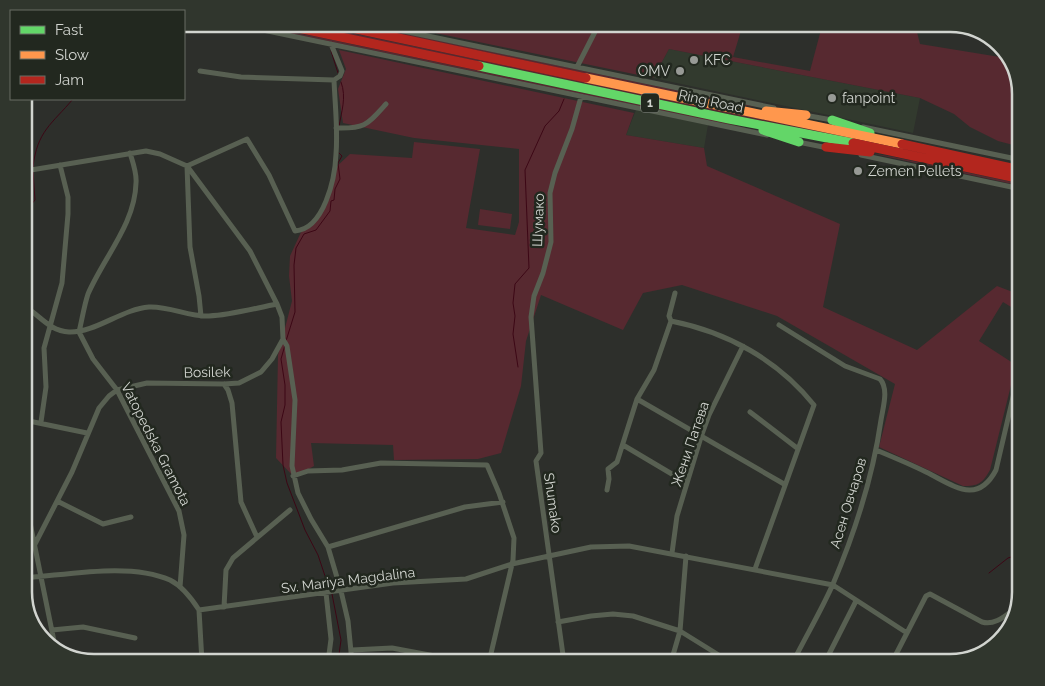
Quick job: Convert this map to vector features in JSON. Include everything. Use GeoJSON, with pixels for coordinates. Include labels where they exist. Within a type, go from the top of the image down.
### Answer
{"type":"FeatureCollection","features":[{"type":"Feature","properties":{"kind":"highway","name":"Ring Road"},"geometry":{"type":"LineString","coordinates":[[321,33],[729,120],[801,132],[1012,177]]}},
{"type":"Feature","properties":{"kind":"highway","name":"Ring Road"},"geometry":{"type":"LineString","coordinates":[[375,33],[1012,168]]}},
{"type":"Feature","properties":{"kind":"highway"},"geometry":{"type":"LineString","coordinates":[[725,108],[806,115]]}},
{"type":"Feature","properties":{"kind":"highway"},"geometry":{"type":"LineString","coordinates":[[729,120],[799,142]]}},
{"type":"Feature","properties":{"kind":"highway"},"geometry":{"type":"LineString","coordinates":[[832,120],[904,144]]}},
{"type":"Feature","properties":{"kind":"highway"},"geometry":{"type":"LineString","coordinates":[[826,148],[914,156]]}},
{"type":"Feature","properties":{"kind":"street"},"geometry":{"type":"LineString","coordinates":[[278,33],[1012,187]]}},
{"type":"Feature","properties":{"kind":"street"},"geometry":{"type":"LineString","coordinates":[[413,33],[1012,158]]}},
{"type":"Feature","properties":{"kind":"street"},"geometry":{"type":"LineString","coordinates":[[577,67],[594,33]]}},
{"type":"Feature","properties":{"kind":"street"},"geometry":{"type":"LineString","coordinates":[[200,71],[241,77],[334,80],[340,76],[342,71],[331,44]]}},
{"type":"Feature","properties":{"kind":"street"},"geometry":{"type":"LineString","coordinates":[[187,166],[247,139],[269,175],[295,231],[302,230],[314,223],[329,192],[335,168],[334,80]]}},
{"type":"Feature","properties":{"kind":"street","name":"Shumako"},"geometry":{"type":"LineString","coordinates":[[563,654],[536,461],[540,453],[532,317],[534,296],[543,273],[551,242],[549,208],[551,188],[572,130],[581,97]]}},
{"type":"Feature","properties":{"kind":"street"},"geometry":{"type":"LineString","coordinates":[[336,128],[365,125],[386,104]]}},
{"type":"Feature","properties":{"kind":"street"},"geometry":{"type":"LineString","coordinates":[[33,171],[130,153],[146,151],[160,154],[187,166],[250,251],[282,317],[282,339],[287,346],[295,400],[293,476],[298,492],[328,546],[348,621],[352,654]]}},
{"type":"Feature","properties":{"kind":"street"},"geometry":{"type":"LineString","coordinates":[[79,332],[88,295],[129,217],[134,200],[136,182],[130,153]]}},
{"type":"Feature","properties":{"kind":"street"},"geometry":{"type":"LineString","coordinates":[[41,422],[46,387],[44,348],[62,283],[68,214],[68,197],[60,165]]}},
{"type":"Feature","properties":{"kind":"street"},"geometry":{"type":"LineString","coordinates":[[187,166],[190,247],[201,316]]}},
{"type":"Feature","properties":{"kind":"street"},"geometry":{"type":"LineString","coordinates":[[607,490],[608,469],[617,462],[637,399],[654,370],[671,322],[669,316],[675,293]]}},
{"type":"Feature","properties":{"kind":"street"},"geometry":{"type":"LineString","coordinates":[[33,311],[56,330],[79,332],[132,311],[148,307],[210,316],[277,304]]}},
{"type":"Feature","properties":{"kind":"street"},"geometry":{"type":"LineString","coordinates":[[671,322],[694,326],[743,346],[774,365],[799,386],[814,405],[755,569]]}},
{"type":"Feature","properties":{"kind":"street","name":"Асен Овчаров"},"geometry":{"type":"LineString","coordinates":[[779,324],[845,366],[880,379],[884,383],[884,400],[872,470],[854,530],[832,585],[797,654]]}},
{"type":"Feature","properties":{"kind":"street","name":"Vatopedska Gramota"},"geometry":{"type":"LineString","coordinates":[[79,332],[93,359],[117,390],[178,511],[184,535],[180,587]]}},
{"type":"Feature","properties":{"kind":"street","name":"Bosilek"},"geometry":{"type":"LineString","coordinates":[[117,390],[147,383],[239,383],[261,372],[272,359],[282,339]]}},
{"type":"Feature","properties":{"kind":"street","name":"Жени Патева"},"geometry":{"type":"LineString","coordinates":[[672,553],[677,516],[701,437],[709,415],[743,346]]}},
{"type":"Feature","properties":{"kind":"street"},"geometry":{"type":"LineString","coordinates":[[224,384],[232,403],[241,502],[257,537]]}},
{"type":"Feature","properties":{"kind":"street"},"geometry":{"type":"LineString","coordinates":[[34,546],[72,472],[99,408],[117,390]]}},
{"type":"Feature","properties":{"kind":"street"},"geometry":{"type":"LineString","coordinates":[[637,399],[784,484]]}},
{"type":"Feature","properties":{"kind":"street"},"geometry":{"type":"LineString","coordinates":[[876,450],[926,472],[958,489],[972,490],[984,486],[996,470],[1012,402]]}},
{"type":"Feature","properties":{"kind":"street"},"geometry":{"type":"LineString","coordinates":[[750,412],[797,448]]}},
{"type":"Feature","properties":{"kind":"street"},"geometry":{"type":"LineString","coordinates":[[33,421],[87,433]]}},
{"type":"Feature","properties":{"kind":"street"},"geometry":{"type":"LineString","coordinates":[[623,445],[687,483]]}},
{"type":"Feature","properties":{"kind":"street"},"geometry":{"type":"LineString","coordinates":[[293,476],[308,471],[342,470],[381,463],[487,465],[514,538],[512,564],[491,654]]}},
{"type":"Feature","properties":{"kind":"street"},"geometry":{"type":"LineString","coordinates":[[57,501],[103,524],[131,517]]}},
{"type":"Feature","properties":{"kind":"street"},"geometry":{"type":"LineString","coordinates":[[328,546],[465,507],[502,502]]}},
{"type":"Feature","properties":{"kind":"street"},"geometry":{"type":"LineString","coordinates":[[224,607],[226,570],[233,558],[290,510]]}},
{"type":"Feature","properties":{"kind":"street"},"geometry":{"type":"LineString","coordinates":[[33,541],[53,637]]}},
{"type":"Feature","properties":{"kind":"street","name":"Sv. Mariya Magdalina"},"geometry":{"type":"LineString","coordinates":[[199,610],[394,583],[466,580],[512,564],[591,547],[629,546],[832,585]]}},
{"type":"Feature","properties":{"kind":"street"},"geometry":{"type":"LineString","coordinates":[[674,654],[680,631],[686,556]]}},
{"type":"Feature","properties":{"kind":"street"},"geometry":{"type":"LineString","coordinates":[[33,577],[110,571],[146,573],[170,580],[180,587],[199,610],[202,654]]}},
{"type":"Feature","properties":{"kind":"street"},"geometry":{"type":"LineString","coordinates":[[832,585],[907,633]]}},
{"type":"Feature","properties":{"kind":"street"},"geometry":{"type":"LineString","coordinates":[[326,593],[331,639],[329,654]]}},
{"type":"Feature","properties":{"kind":"street"},"geometry":{"type":"LineString","coordinates":[[896,654],[926,596],[930,594],[989,624],[1008,613]]}},
{"type":"Feature","properties":{"kind":"street"},"geometry":{"type":"LineString","coordinates":[[829,654],[856,601]]}},
{"type":"Feature","properties":{"kind":"street"},"geometry":{"type":"LineString","coordinates":[[558,622],[613,614],[633,616],[680,631],[717,654]]}},
{"type":"Feature","properties":{"kind":"street"},"geometry":{"type":"LineString","coordinates":[[52,630],[83,627],[135,638]]}},
{"type":"Feature","properties":{"kind":"street"},"geometry":{"type":"LineString","coordinates":[[352,650],[392,648],[424,654]]}},
{"type":"Feature","properties":{"kind":"shaded area"},"geometry":{"type":"Polygon","coordinates":[[[290,33],[308,35],[749,129],[290,33]]]}},
{"type":"Feature","properties":{"kind":"shaded area"},"geometry":{"type":"Polygon","coordinates":[[[341,33],[351,33],[953,159],[953,161],[341,33]]]}},
{"type":"Feature","properties":{"kind":"shaded area"},"geometry":{"type":"Polygon","coordinates":[[[395,33],[403,33],[756,107],[730,104],[395,33]]]}},
{"type":"Feature","properties":{"kind":"shaded area"},"geometry":{"type":"Polygon","coordinates":[[[436,33],[740,33],[733,57],[810,71],[820,33],[917,33],[920,44],[999,57],[1006,67],[1011,82],[1012,145],[998,141],[970,127],[954,114],[920,98],[669,49],[653,78],[436,33]]]}},
{"type":"Feature","properties":{"kind":"shaded area"},"geometry":{"type":"Polygon","coordinates":[[[669,49],[920,98],[913,133],[653,78],[669,49]]]}},
{"type":"Feature","properties":{"kind":"shaded area"},"geometry":{"type":"Polygon","coordinates":[[[339,50],[634,113],[626,135],[704,148],[707,166],[840,224],[823,307],[917,350],[997,286],[1012,292],[1012,308],[1003,302],[979,341],[1012,362],[1012,381],[990,470],[987,475],[979,483],[963,486],[879,447],[895,384],[777,316],[682,285],[643,293],[623,330],[541,295],[526,341],[521,386],[501,453],[478,459],[394,460],[393,445],[311,443],[314,466],[294,477],[276,458],[278,355],[292,301],[289,276],[290,256],[302,230],[314,223],[323,207],[335,168],[350,154],[412,158],[414,142],[480,149],[466,228],[515,235],[519,222],[519,149],[414,138],[343,123],[338,89],[346,69],[339,50]]]}},
{"type":"Feature","properties":{"kind":"shaded area"},"geometry":{"type":"Polygon","coordinates":[[[636,110],[708,125],[704,148],[626,135],[636,110]]]}},
{"type":"Feature","properties":{"kind":"shaded area"},"geometry":{"type":"Polygon","coordinates":[[[870,153],[1012,182],[1012,184],[870,153]]]}},
{"type":"Feature","properties":{"kind":"shaded area"},"geometry":{"type":"Polygon","coordinates":[[[480,209],[512,214],[510,229],[478,225],[480,209]]]}},
{"type":"Feature","properties":{"kind":"waterway"},"geometry":{"type":"LineString","coordinates":[[331,51],[338,73]]}},
{"type":"Feature","properties":{"kind":"waterway"},"geometry":{"type":"LineString","coordinates":[[339,127],[344,99],[341,82]]}},
{"type":"Feature","properties":{"kind":"waterway"},"geometry":{"type":"LineString","coordinates":[[518,367],[513,334],[515,284],[529,268],[525,170],[545,126],[559,111],[564,99]]}},
{"type":"Feature","properties":{"kind":"waterway"},"geometry":{"type":"LineString","coordinates":[[33,167],[42,136],[72,100]]}},
{"type":"Feature","properties":{"kind":"waterway"},"geometry":{"type":"LineString","coordinates":[[286,341],[295,312],[294,265],[296,248],[304,234],[316,230],[330,211],[331,201],[334,200],[335,189],[340,179],[338,163],[342,156],[339,153]]}},
{"type":"Feature","properties":{"kind":"waterway"},"geometry":{"type":"LineString","coordinates":[[33,171],[35,200],[33,202]]}},
{"type":"Feature","properties":{"kind":"waterway"},"geometry":{"type":"LineString","coordinates":[[285,345],[281,359],[285,385],[285,405],[281,422],[283,465],[287,483],[305,530],[318,555],[330,591]]}},
{"type":"Feature","properties":{"kind":"waterway"},"geometry":{"type":"LineString","coordinates":[[989,573],[1012,557]]}},
{"type":"Feature","properties":{"kind":"waterway"},"geometry":{"type":"LineString","coordinates":[[332,594],[341,640],[339,654]]}},
{"type":"Feature","properties":{"kind":"traffic: fast"},"geometry":{"type":"LineString","coordinates":[[479,66],[853,143]]}},
{"type":"Feature","properties":{"kind":"traffic: fast"},"geometry":{"type":"LineString","coordinates":[[832,120],[870,133]]}},
{"type":"Feature","properties":{"kind":"traffic: fast"},"geometry":{"type":"LineString","coordinates":[[763,130],[799,142]]}},
{"type":"Feature","properties":{"kind":"traffic: slow"},"geometry":{"type":"LineString","coordinates":[[586,78],[902,144]]}},
{"type":"Feature","properties":{"kind":"traffic: slow"},"geometry":{"type":"LineString","coordinates":[[766,111],[806,115]]}},
{"type":"Feature","properties":{"kind":"traffic: jam"},"geometry":{"type":"LineString","coordinates":[[322,33],[479,66]]}},
{"type":"Feature","properties":{"kind":"traffic: jam"},"geometry":{"type":"LineString","coordinates":[[375,33],[586,78]]}},
{"type":"Feature","properties":{"kind":"traffic: jam"},"geometry":{"type":"LineString","coordinates":[[853,143],[1012,177]]}},
{"type":"Feature","properties":{"kind":"traffic: jam"},"geometry":{"type":"LineString","coordinates":[[902,144],[1012,168]]}},
{"type":"Feature","properties":{"kind":"traffic: jam"},"geometry":{"type":"LineString","coordinates":[[826,147],[870,152]]}},
{"type":"Feature","properties":{"kind":"place","name":"KFC"},"geometry":{"type":"Point","coordinates":[694,60]}},
{"type":"Feature","properties":{"kind":"place","name":"OMV"},"geometry":{"type":"Point","coordinates":[680,71]}},
{"type":"Feature","properties":{"kind":"place","name":"fanpoint"},"geometry":{"type":"Point","coordinates":[832,98]}},
{"type":"Feature","properties":{"kind":"place","name":"Zemen Pellets"},"geometry":{"type":"Point","coordinates":[858,171]}}]}
